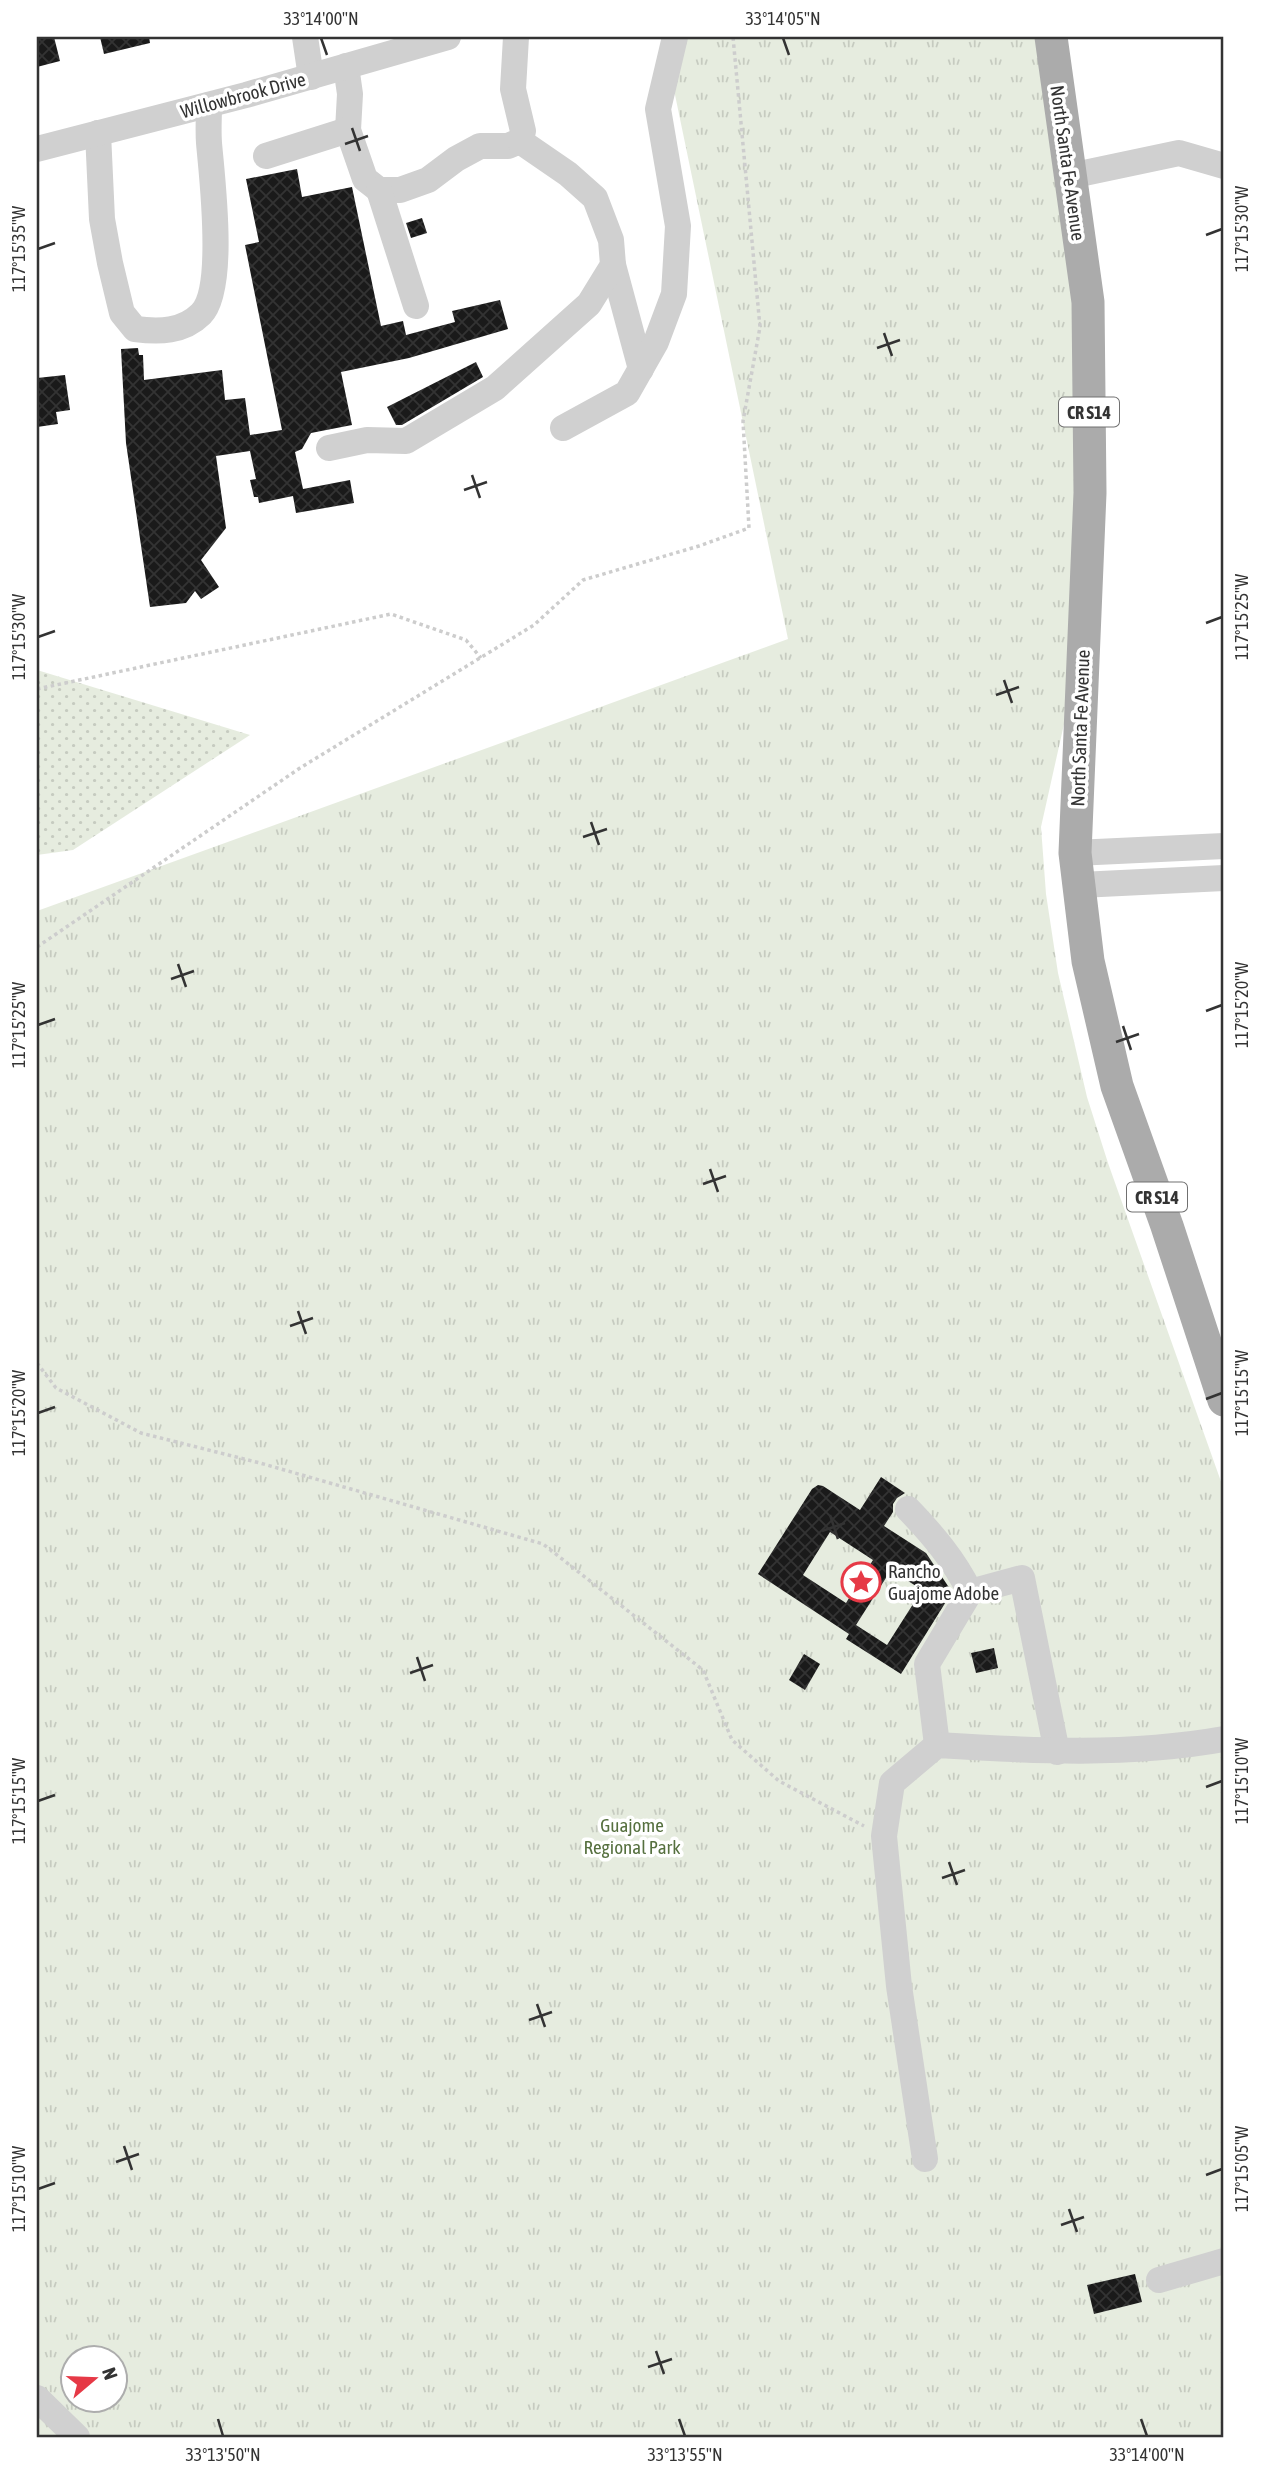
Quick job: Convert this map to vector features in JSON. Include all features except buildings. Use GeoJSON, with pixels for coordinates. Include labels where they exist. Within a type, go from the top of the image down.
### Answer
{"type":"FeatureCollection","features":[{"type":"Feature","properties":{"kind":"main road","name":"North Santa Fe Avenue"},"geometry":{"type":"LineString","coordinates":[[1051,37],[1088,302],[1090,493],[1075,853],[1088,961],[1117,1086],[1167,1226],[1224,1400]]}},
{"type":"Feature","properties":{"kind":"street"},"geometry":{"type":"LineString","coordinates":[[305,37],[310,77]]}},
{"type":"Feature","properties":{"kind":"street","name":"Willowbrook Drive"},"geometry":{"type":"LineString","coordinates":[[37,149],[209,105],[448,37]]}},
{"type":"Feature","properties":{"kind":"street"},"geometry":{"type":"LineString","coordinates":[[516,37],[513,89],[523,131],[520,141]]}},
{"type":"Feature","properties":{"kind":"street"},"geometry":{"type":"LineString","coordinates":[[563,428],[627,393],[656,342],[674,293],[678,226],[658,110],[675,37]]}},
{"type":"Feature","properties":{"kind":"street"},"geometry":{"type":"LineString","coordinates":[[346,66],[350,94],[348,130],[365,180],[379,190],[400,190],[429,180],[456,159],[480,146],[508,146],[520,141]]}},
{"type":"Feature","properties":{"kind":"street"},"geometry":{"type":"LineString","coordinates":[[98,134],[103,219],[122,313],[135,330],[182,328],[203,313],[214,281],[216,214],[208,139],[209,105]]}},
{"type":"Feature","properties":{"kind":"street"},"geometry":{"type":"LineString","coordinates":[[266,156],[348,130]]}},
{"type":"Feature","properties":{"kind":"street"},"geometry":{"type":"LineString","coordinates":[[520,141],[568,174],[595,198],[611,240],[613,265],[641,369]]}},
{"type":"Feature","properties":{"kind":"street"},"geometry":{"type":"LineString","coordinates":[[1070,176],[1179,153],[1224,166]]}},
{"type":"Feature","properties":{"kind":"street"},"geometry":{"type":"LineString","coordinates":[[379,190],[416,306]]}},
{"type":"Feature","properties":{"kind":"street"},"geometry":{"type":"LineString","coordinates":[[329,448],[367,440],[406,441],[495,388],[589,304],[613,265]]}},
{"type":"Feature","properties":{"kind":"street"},"geometry":{"type":"LineString","coordinates":[[1075,853],[1224,846]]}},
{"type":"Feature","properties":{"kind":"street"},"geometry":{"type":"LineString","coordinates":[[1080,885],[1224,878]]}},
{"type":"Feature","properties":{"kind":"street"},"geometry":{"type":"LineString","coordinates":[[908,1510],[957,1565],[970,1592]]}},
{"type":"Feature","properties":{"kind":"street"},"geometry":{"type":"LineString","coordinates":[[937,1745],[927,1664],[970,1592],[1022,1578],[1057,1752]]}},
{"type":"Feature","properties":{"kind":"street"},"geometry":{"type":"LineString","coordinates":[[925,2159],[899,1986],[884,1836],[891,1783],[937,1745],[1057,1752],[1183,1747],[1224,1739]]}},
{"type":"Feature","properties":{"kind":"street"},"geometry":{"type":"LineString","coordinates":[[1159,2280],[1224,2261]]}},
{"type":"Feature","properties":{"kind":"street"},"geometry":{"type":"LineString","coordinates":[[37,2398],[77,2437]]}},
{"type":"Feature","properties":{"kind":"path"},"geometry":{"type":"LineString","coordinates":[[37,947],[300,768],[534,625],[583,580],[699,546],[749,528],[743,421],[760,327],[733,37]]}},
{"type":"Feature","properties":{"kind":"path"},"geometry":{"type":"LineString","coordinates":[[37,689],[391,614],[466,640],[481,658]]}},
{"type":"Feature","properties":{"kind":"path"},"geometry":{"type":"LineString","coordinates":[[37,1363],[56,1388],[141,1433],[260,1463],[543,1544],[703,1670],[732,1741],[779,1781],[884,1836]]}},
{"type":"Feature","properties":{"kind":"green space","name":"Guajome Regional Park"},"geometry":{"type":"Polygon","coordinates":[[[663,37],[1055,37],[1082,246],[1081,648],[1041,827],[1046,894],[1058,973],[1087,1097],[1224,1490],[1224,2437],[37,2437],[37,911],[788,639],[663,37]]]}},
{"type":"Feature","properties":{"kind":"green space"},"geometry":{"type":"Polygon","coordinates":[[[37,670],[250,735],[73,850],[37,855],[37,670]]]}},
{"type":"Feature","properties":{"kind":"place","name":"Rancho Guajome Adobe"},"geometry":{"type":"Point","coordinates":[861,1582]}}]}
